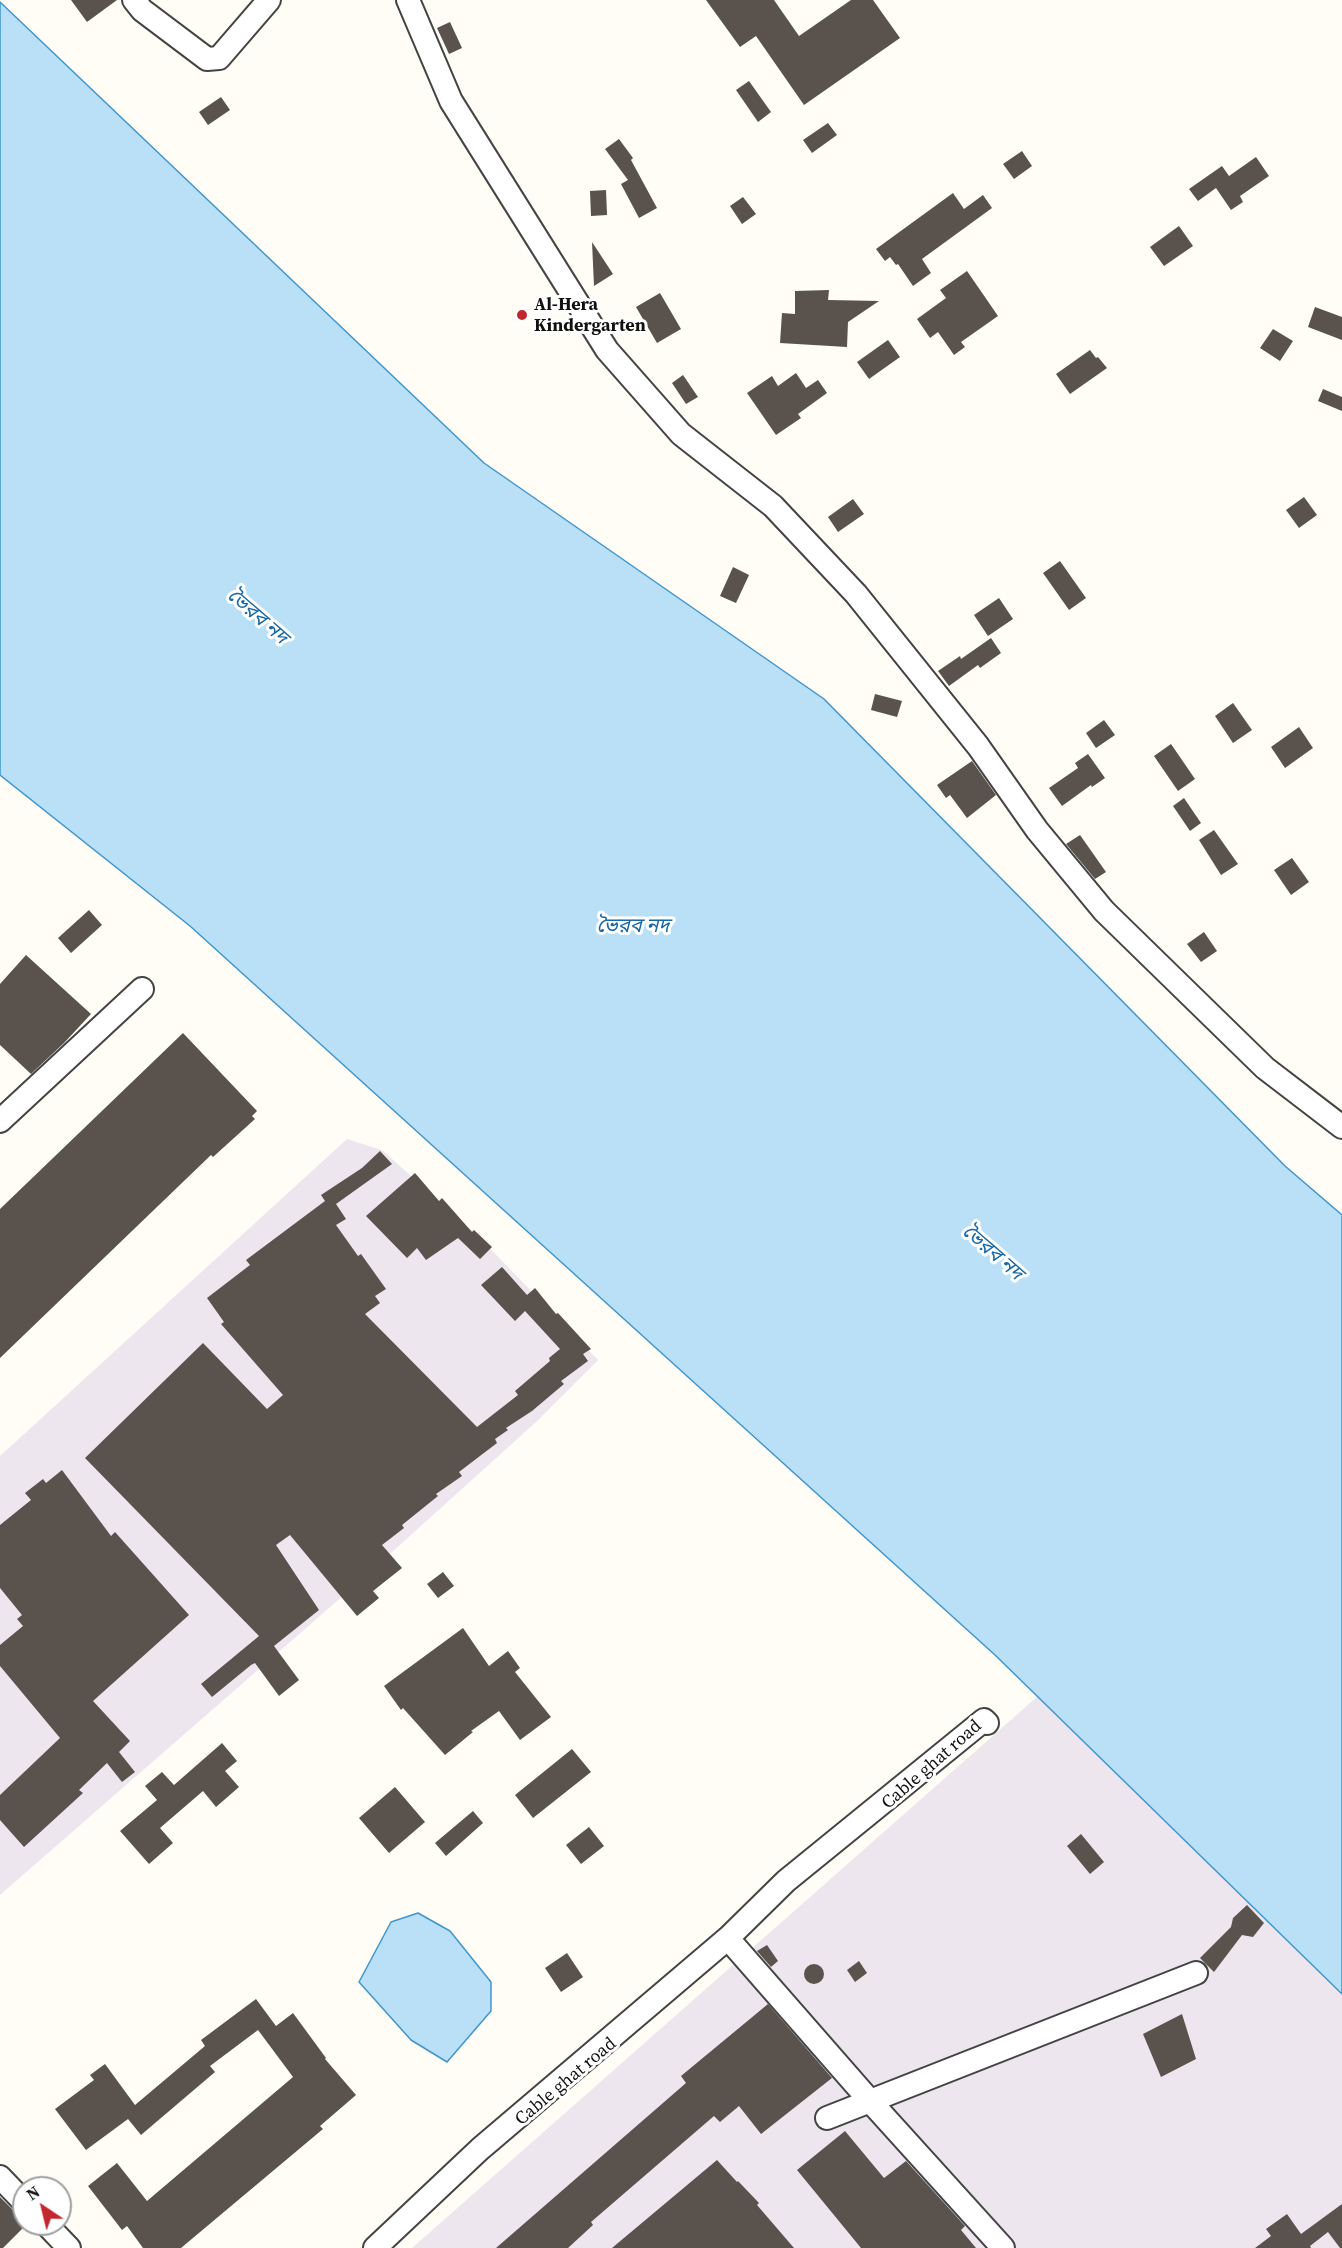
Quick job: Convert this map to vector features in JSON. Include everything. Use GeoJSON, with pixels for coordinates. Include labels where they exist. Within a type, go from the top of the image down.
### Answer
{"type":"FeatureCollection","features":[{"type":"Feature","properties":{"kind":"street"},"geometry":{"type":"LineString","coordinates":[[134,0],[142,10],[207,59],[219,58],[269,0]]}},
{"type":"Feature","properties":{"kind":"street"},"geometry":{"type":"LineString","coordinates":[[408,0],[451,101],[607,350],[681,434],[773,506],[856,594],[978,746],[1037,831],[1104,911],[1265,1068],[1342,1127]]}},
{"type":"Feature","properties":{"kind":"street"},"geometry":{"type":"LineString","coordinates":[[0,1122],[142,989]]}},
{"type":"Feature","properties":{"kind":"street","name":"Cable ghat road"},"geometry":{"type":"LineString","coordinates":[[375,2248],[480,2149],[728,1938],[786,1881],[984,1720],[987,1723],[791,1883],[731,1942],[486,2150],[382,2248]]}},
{"type":"Feature","properties":{"kind":"street"},"geometry":{"type":"LineString","coordinates":[[731,1942],[1003,2248]]}},
{"type":"Feature","properties":{"kind":"street"},"geometry":{"type":"LineString","coordinates":[[827,2118],[1196,1973]]}},
{"type":"Feature","properties":{"kind":"street"},"geometry":{"type":"LineString","coordinates":[[0,2177],[12,2190]]}},
{"type":"Feature","properties":{"kind":"street"},"geometry":{"type":"LineString","coordinates":[[58,2236],[69,2248]]}},
{"type":"Feature","properties":{"kind":"shaded area"},"geometry":{"type":"Polygon","coordinates":[[[347,1139],[382,1150],[477,1235],[598,1360],[535,1423],[360,1581],[0,1895],[0,1456],[347,1139]]]}},
{"type":"Feature","properties":{"kind":"shaded area"},"geometry":{"type":"Polygon","coordinates":[[[1038,1696],[1342,1994],[1342,2248],[412,2248],[1038,1696]]]}},
{"type":"Feature","properties":{"kind":"water","name":"ভৈরব নদ"},"geometry":{"type":"Polygon","coordinates":[[[0,2],[484,463],[824,699],[1285,1166],[1342,1215],[1342,1994],[995,1655],[190,926],[0,775],[0,2]]]}},
{"type":"Feature","properties":{"kind":"water"},"geometry":{"type":"Polygon","coordinates":[[[418,1913],[450,1931],[491,1982],[491,2011],[447,2062],[411,2040],[359,1982],[391,1922],[418,1913]]]}},
{"type":"Feature","properties":{"kind":"building"},"geometry":{"type":"Polygon","coordinates":[[[71,0],[117,0],[87,22],[71,0]]]}},
{"type":"Feature","properties":{"kind":"building"},"geometry":{"type":"Polygon","coordinates":[[[706,0],[774,0],[799,36],[851,0],[873,0],[900,38],[804,105],[756,36],[740,47],[706,0]]]}},
{"type":"Feature","properties":{"kind":"building"},"geometry":{"type":"Polygon","coordinates":[[[450,22],[462,48],[449,54],[437,28],[450,22]]]}},
{"type":"Feature","properties":{"kind":"building"},"geometry":{"type":"Polygon","coordinates":[[[749,81],[771,112],[758,122],[736,90],[749,81]]]}},
{"type":"Feature","properties":{"kind":"building"},"geometry":{"type":"Polygon","coordinates":[[[221,97],[230,110],[208,125],[199,112],[221,97]]]}},
{"type":"Feature","properties":{"kind":"building"},"geometry":{"type":"Polygon","coordinates":[[[828,123],[837,135],[812,153],[803,140],[828,123]]]}},
{"type":"Feature","properties":{"kind":"building"},"geometry":{"type":"Polygon","coordinates":[[[619,139],[633,158],[631,160],[657,208],[639,218],[621,184],[628,180],[605,149],[619,139]]]}},
{"type":"Feature","properties":{"kind":"building"},"geometry":{"type":"Polygon","coordinates":[[[1022,151],[1032,166],[1014,179],[1003,164],[1022,151]]]}},
{"type":"Feature","properties":{"kind":"building"},"geometry":{"type":"Polygon","coordinates":[[[1256,157],[1269,176],[1240,196],[1243,202],[1231,210],[1216,188],[1198,201],[1189,189],[1222,166],[1229,176],[1256,157]]]}},
{"type":"Feature","properties":{"kind":"building"},"geometry":{"type":"Polygon","coordinates":[[[606,190],[607,215],[591,216],[590,191],[606,190]]]}},
{"type":"Feature","properties":{"kind":"building"},"geometry":{"type":"Polygon","coordinates":[[[953,193],[964,209],[983,195],[992,208],[922,259],[931,273],[913,286],[898,264],[896,265],[890,257],[885,261],[876,249],[953,193]]]}},
{"type":"Feature","properties":{"kind":"building"},"geometry":{"type":"Polygon","coordinates":[[[743,197],[756,214],[742,224],[730,206],[743,197]]]}},
{"type":"Feature","properties":{"kind":"building"},"geometry":{"type":"Polygon","coordinates":[[[1179,226],[1193,246],[1164,266],[1150,247],[1179,226]]]}},
{"type":"Feature","properties":{"kind":"building"},"geometry":{"type":"Polygon","coordinates":[[[592,242],[613,274],[594,286],[592,242]]]}},
{"type":"Feature","properties":{"kind":"building"},"geometry":{"type":"Polygon","coordinates":[[[967,271],[998,316],[961,342],[965,347],[954,355],[938,332],[930,338],[917,319],[946,298],[940,290],[967,271]]]}},
{"type":"Feature","properties":{"kind":"building"},"geometry":{"type":"Polygon","coordinates":[[[829,290],[828,300],[879,301],[848,322],[847,347],[780,343],[782,313],[795,314],[795,291],[829,290]]]}},
{"type":"Feature","properties":{"kind":"building"},"geometry":{"type":"Polygon","coordinates":[[[660,293],[681,329],[657,343],[636,307],[660,293]]]}},
{"type":"Feature","properties":{"kind":"building"},"geometry":{"type":"Polygon","coordinates":[[[1315,307],[1342,317],[1342,340],[1308,327],[1315,307]]]}},
{"type":"Feature","properties":{"kind":"building"},"geometry":{"type":"Polygon","coordinates":[[[1273,329],[1293,341],[1280,361],[1260,348],[1273,329]]]}},
{"type":"Feature","properties":{"kind":"building"},"geometry":{"type":"Polygon","coordinates":[[[888,340],[900,357],[869,379],[857,362],[888,340]]]}},
{"type":"Feature","properties":{"kind":"building"},"geometry":{"type":"Polygon","coordinates":[[[1090,350],[1107,368],[1070,394],[1056,374],[1090,350]]]}},
{"type":"Feature","properties":{"kind":"building"},"geometry":{"type":"Polygon","coordinates":[[[796,373],[806,388],[818,380],[827,393],[798,414],[801,418],[776,435],[747,393],[772,376],[778,386],[796,373]]]}},
{"type":"Feature","properties":{"kind":"building"},"geometry":{"type":"Polygon","coordinates":[[[683,375],[698,397],[686,404],[672,383],[683,375]]]}},
{"type":"Feature","properties":{"kind":"building"},"geometry":{"type":"Polygon","coordinates":[[[1323,389],[1342,397],[1342,411],[1318,401],[1323,389]]]}},
{"type":"Feature","properties":{"kind":"building"},"geometry":{"type":"Polygon","coordinates":[[[1304,497],[1317,515],[1299,528],[1286,510],[1304,497]]]}},
{"type":"Feature","properties":{"kind":"building"},"geometry":{"type":"Polygon","coordinates":[[[853,499],[864,514],[838,532],[828,517],[853,499]]]}},
{"type":"Feature","properties":{"kind":"building"},"geometry":{"type":"Polygon","coordinates":[[[1060,561],[1086,598],[1069,610],[1043,573],[1060,561]]]}},
{"type":"Feature","properties":{"kind":"building"},"geometry":{"type":"Polygon","coordinates":[[[733,567],[749,575],[736,603],[720,596],[733,567]]]}},
{"type":"Feature","properties":{"kind":"building"},"geometry":{"type":"Polygon","coordinates":[[[999,598],[1013,619],[988,636],[974,615],[999,598]]]}},
{"type":"Feature","properties":{"kind":"building"},"geometry":{"type":"Polygon","coordinates":[[[991,638],[1001,653],[980,668],[978,665],[949,686],[938,671],[960,656],[961,659],[991,638]]]}},
{"type":"Feature","properties":{"kind":"building"},"geometry":{"type":"Polygon","coordinates":[[[875,694],[902,701],[897,717],[871,710],[875,694]]]}},
{"type":"Feature","properties":{"kind":"building"},"geometry":{"type":"Polygon","coordinates":[[[1233,703],[1252,730],[1233,743],[1215,716],[1233,703]]]}},
{"type":"Feature","properties":{"kind":"building"},"geometry":{"type":"Polygon","coordinates":[[[1104,720],[1115,735],[1096,748],[1086,733],[1104,720]]]}},
{"type":"Feature","properties":{"kind":"building"},"geometry":{"type":"Polygon","coordinates":[[[1299,727],[1313,748],[1285,768],[1271,747],[1299,727]]]}},
{"type":"Feature","properties":{"kind":"building"},"geometry":{"type":"Polygon","coordinates":[[[1171,744],[1195,779],[1178,791],[1154,756],[1171,744]]]}},
{"type":"Feature","properties":{"kind":"building"},"geometry":{"type":"Polygon","coordinates":[[[1088,754],[1105,778],[1062,806],[1049,788],[1078,768],[1075,763],[1088,754]]]}},
{"type":"Feature","properties":{"kind":"building"},"geometry":{"type":"Polygon","coordinates":[[[972,761],[996,795],[967,818],[950,795],[946,798],[937,785],[972,761]]]}},
{"type":"Feature","properties":{"kind":"building"},"geometry":{"type":"Polygon","coordinates":[[[1184,798],[1201,823],[1190,831],[1173,806],[1184,798]]]}},
{"type":"Feature","properties":{"kind":"building"},"geometry":{"type":"Polygon","coordinates":[[[1214,830],[1238,864],[1221,875],[1199,840],[1214,830]]]}},
{"type":"Feature","properties":{"kind":"building"},"geometry":{"type":"Polygon","coordinates":[[[1080,835],[1106,872],[1095,879],[1066,844],[1080,835]]]}},
{"type":"Feature","properties":{"kind":"building"},"geometry":{"type":"Polygon","coordinates":[[[1292,858],[1309,882],[1291,895],[1274,870],[1292,858]]]}},
{"type":"Feature","properties":{"kind":"building"},"geometry":{"type":"Polygon","coordinates":[[[89,910],[102,925],[71,953],[58,938],[89,910]]]}},
{"type":"Feature","properties":{"kind":"building"},"geometry":{"type":"Polygon","coordinates":[[[1204,932],[1217,951],[1201,962],[1187,944],[1204,932]]]}},
{"type":"Feature","properties":{"kind":"building"},"geometry":{"type":"Polygon","coordinates":[[[26,955],[91,1014],[31,1074],[0,1045],[0,984],[26,955]]]}},
{"type":"Feature","properties":{"kind":"building"},"geometry":{"type":"Polygon","coordinates":[[[183,1033],[257,1111],[252,1116],[255,1119],[213,1157],[211,1155],[0,1358],[0,1209],[183,1033]]]}},
{"type":"Feature","properties":{"kind":"building"},"geometry":{"type":"Polygon","coordinates":[[[380,1151],[392,1164],[336,1204],[346,1219],[336,1225],[358,1256],[361,1254],[386,1289],[375,1296],[380,1303],[365,1314],[477,1427],[518,1395],[515,1391],[550,1361],[549,1358],[560,1349],[525,1311],[515,1321],[481,1285],[502,1267],[527,1295],[535,1288],[556,1314],[558,1313],[591,1349],[583,1354],[588,1361],[561,1381],[564,1384],[532,1411],[506,1428],[508,1430],[495,1439],[497,1443],[459,1472],[462,1476],[436,1494],[438,1496],[402,1525],[404,1528],[382,1545],[402,1568],[373,1591],[379,1598],[357,1616],[290,1535],[276,1545],[319,1610],[274,1646],[299,1680],[279,1696],[255,1663],[212,1697],[201,1684],[259,1636],[85,1458],[203,1343],[267,1409],[283,1395],[221,1324],[224,1322],[207,1298],[250,1265],[246,1260],[325,1201],[321,1195],[362,1168],[380,1151]]]}},
{"type":"Feature","properties":{"kind":"building"},"geometry":{"type":"Polygon","coordinates":[[[415,1173],[439,1201],[442,1198],[472,1232],[474,1230],[492,1247],[480,1259],[458,1238],[426,1260],[417,1248],[407,1258],[366,1216],[415,1173]]]}},
{"type":"Feature","properties":{"kind":"building"},"geometry":{"type":"Polygon","coordinates":[[[62,1470],[111,1536],[115,1532],[189,1615],[93,1701],[130,1741],[119,1752],[135,1772],[122,1782],[107,1763],[79,1790],[83,1793],[24,1847],[0,1820],[0,1795],[60,1738],[0,1666],[0,1645],[23,1626],[17,1619],[22,1615],[0,1588],[0,1525],[31,1500],[25,1493],[43,1479],[46,1483],[62,1470]]]}},
{"type":"Feature","properties":{"kind":"building"},"geometry":{"type":"Polygon","coordinates":[[[443,1572],[454,1586],[438,1598],[427,1584],[443,1572]]]}},
{"type":"Feature","properties":{"kind":"building"},"geometry":{"type":"Polygon","coordinates":[[[463,1628],[489,1666],[508,1651],[520,1668],[515,1672],[551,1717],[520,1740],[499,1711],[471,1731],[473,1732],[445,1755],[403,1708],[401,1710],[384,1686],[463,1628]]]}},
{"type":"Feature","properties":{"kind":"building"},"geometry":{"type":"Polygon","coordinates":[[[222,1743],[237,1761],[225,1771],[239,1787],[216,1807],[203,1791],[160,1828],[173,1843],[149,1864],[120,1831],[157,1800],[145,1786],[162,1772],[174,1785],[222,1743]]]}},
{"type":"Feature","properties":{"kind":"building"},"geometry":{"type":"Polygon","coordinates":[[[572,1749],[591,1772],[533,1818],[515,1795],[572,1749]]]}},
{"type":"Feature","properties":{"kind":"building"},"geometry":{"type":"Polygon","coordinates":[[[395,1787],[425,1822],[389,1853],[359,1818],[395,1787]]]}},
{"type":"Feature","properties":{"kind":"building"},"geometry":{"type":"Polygon","coordinates":[[[473,1811],[483,1823],[446,1856],[435,1843],[473,1811]]]}},
{"type":"Feature","properties":{"kind":"building"},"geometry":{"type":"Polygon","coordinates":[[[589,1827],[604,1846],[581,1864],[566,1845],[589,1827]]]}},
{"type":"Feature","properties":{"kind":"building"},"geometry":{"type":"Polygon","coordinates":[[[1081,1834],[1104,1862],[1090,1874],[1067,1846],[1081,1834]]]}},
{"type":"Feature","properties":{"kind":"building"},"geometry":{"type":"Polygon","coordinates":[[[1247,1905],[1264,1923],[1253,1937],[1242,1935],[1214,1972],[1200,1958],[1231,1927],[1233,1918],[1247,1905]]]}},
{"type":"Feature","properties":{"kind":"building"},"geometry":{"type":"Polygon","coordinates":[[[767,1945],[778,1961],[771,1967],[757,1951],[767,1945]]]}},
{"type":"Feature","properties":{"kind":"building"},"geometry":{"type":"Polygon","coordinates":[[[567,1953],[583,1977],[561,1992],[545,1968],[567,1953]]]}},
{"type":"Feature","properties":{"kind":"building"},"geometry":{"type":"Polygon","coordinates":[[[859,1961],[867,1973],[855,1982],[847,1970],[859,1961]]]}},
{"type":"Feature","properties":{"kind":"building"},"geometry":{"type":"Polygon","coordinates":[[[810,1964],[818,1964],[824,1970],[824,1978],[818,1984],[810,1984],[804,1978],[804,1970],[810,1964]]]}},
{"type":"Feature","properties":{"kind":"building"},"geometry":{"type":"Polygon","coordinates":[[[256,1999],[276,2026],[293,2013],[325,2059],[356,2095],[320,2126],[323,2129],[181,2248],[143,2248],[127,2226],[122,2230],[88,2186],[117,2163],[147,2201],[293,2077],[258,2030],[210,2066],[215,2072],[141,2135],[128,2119],[86,2150],[55,2109],[94,2080],[90,2075],[105,2064],[135,2105],[205,2046],[201,2040],[256,1999]]]}},
{"type":"Feature","properties":{"kind":"building"},"geometry":{"type":"Polygon","coordinates":[[[768,2004],[832,2078],[761,2134],[739,2106],[720,2122],[714,2116],[591,2222],[593,2225],[568,2248],[496,2248],[686,2083],[681,2076],[768,2004]]]}},
{"type":"Feature","properties":{"kind":"building"},"geometry":{"type":"Polygon","coordinates":[[[1182,2014],[1196,2059],[1161,2077],[1143,2034],[1182,2014]]]}},
{"type":"Feature","properties":{"kind":"building"},"geometry":{"type":"Polygon","coordinates":[[[845,2131],[884,2178],[906,2161],[965,2226],[961,2230],[976,2248],[861,2248],[797,2170],[845,2131]]]}},
{"type":"Feature","properties":{"kind":"building"},"geometry":{"type":"Polygon","coordinates":[[[717,2160],[759,2203],[757,2205],[794,2248],[612,2248],[717,2160]]]}},
{"type":"Feature","properties":{"kind":"building"},"geometry":{"type":"Polygon","coordinates":[[[0,2197],[12,2209],[12,2236],[15,2236],[3,2248],[0,2248],[0,2197]]]}},
{"type":"Feature","properties":{"kind":"building"},"geometry":{"type":"Polygon","coordinates":[[[1342,2204],[1342,2248],[1328,2232],[1310,2246],[1311,2248],[1255,2248],[1271,2236],[1266,2229],[1287,2214],[1301,2234],[1342,2204]]]}},
{"type":"Feature","properties":{"kind":"place","name":"Al-Hera Kindergarten"},"geometry":{"type":"Point","coordinates":[522,315]}}]}
